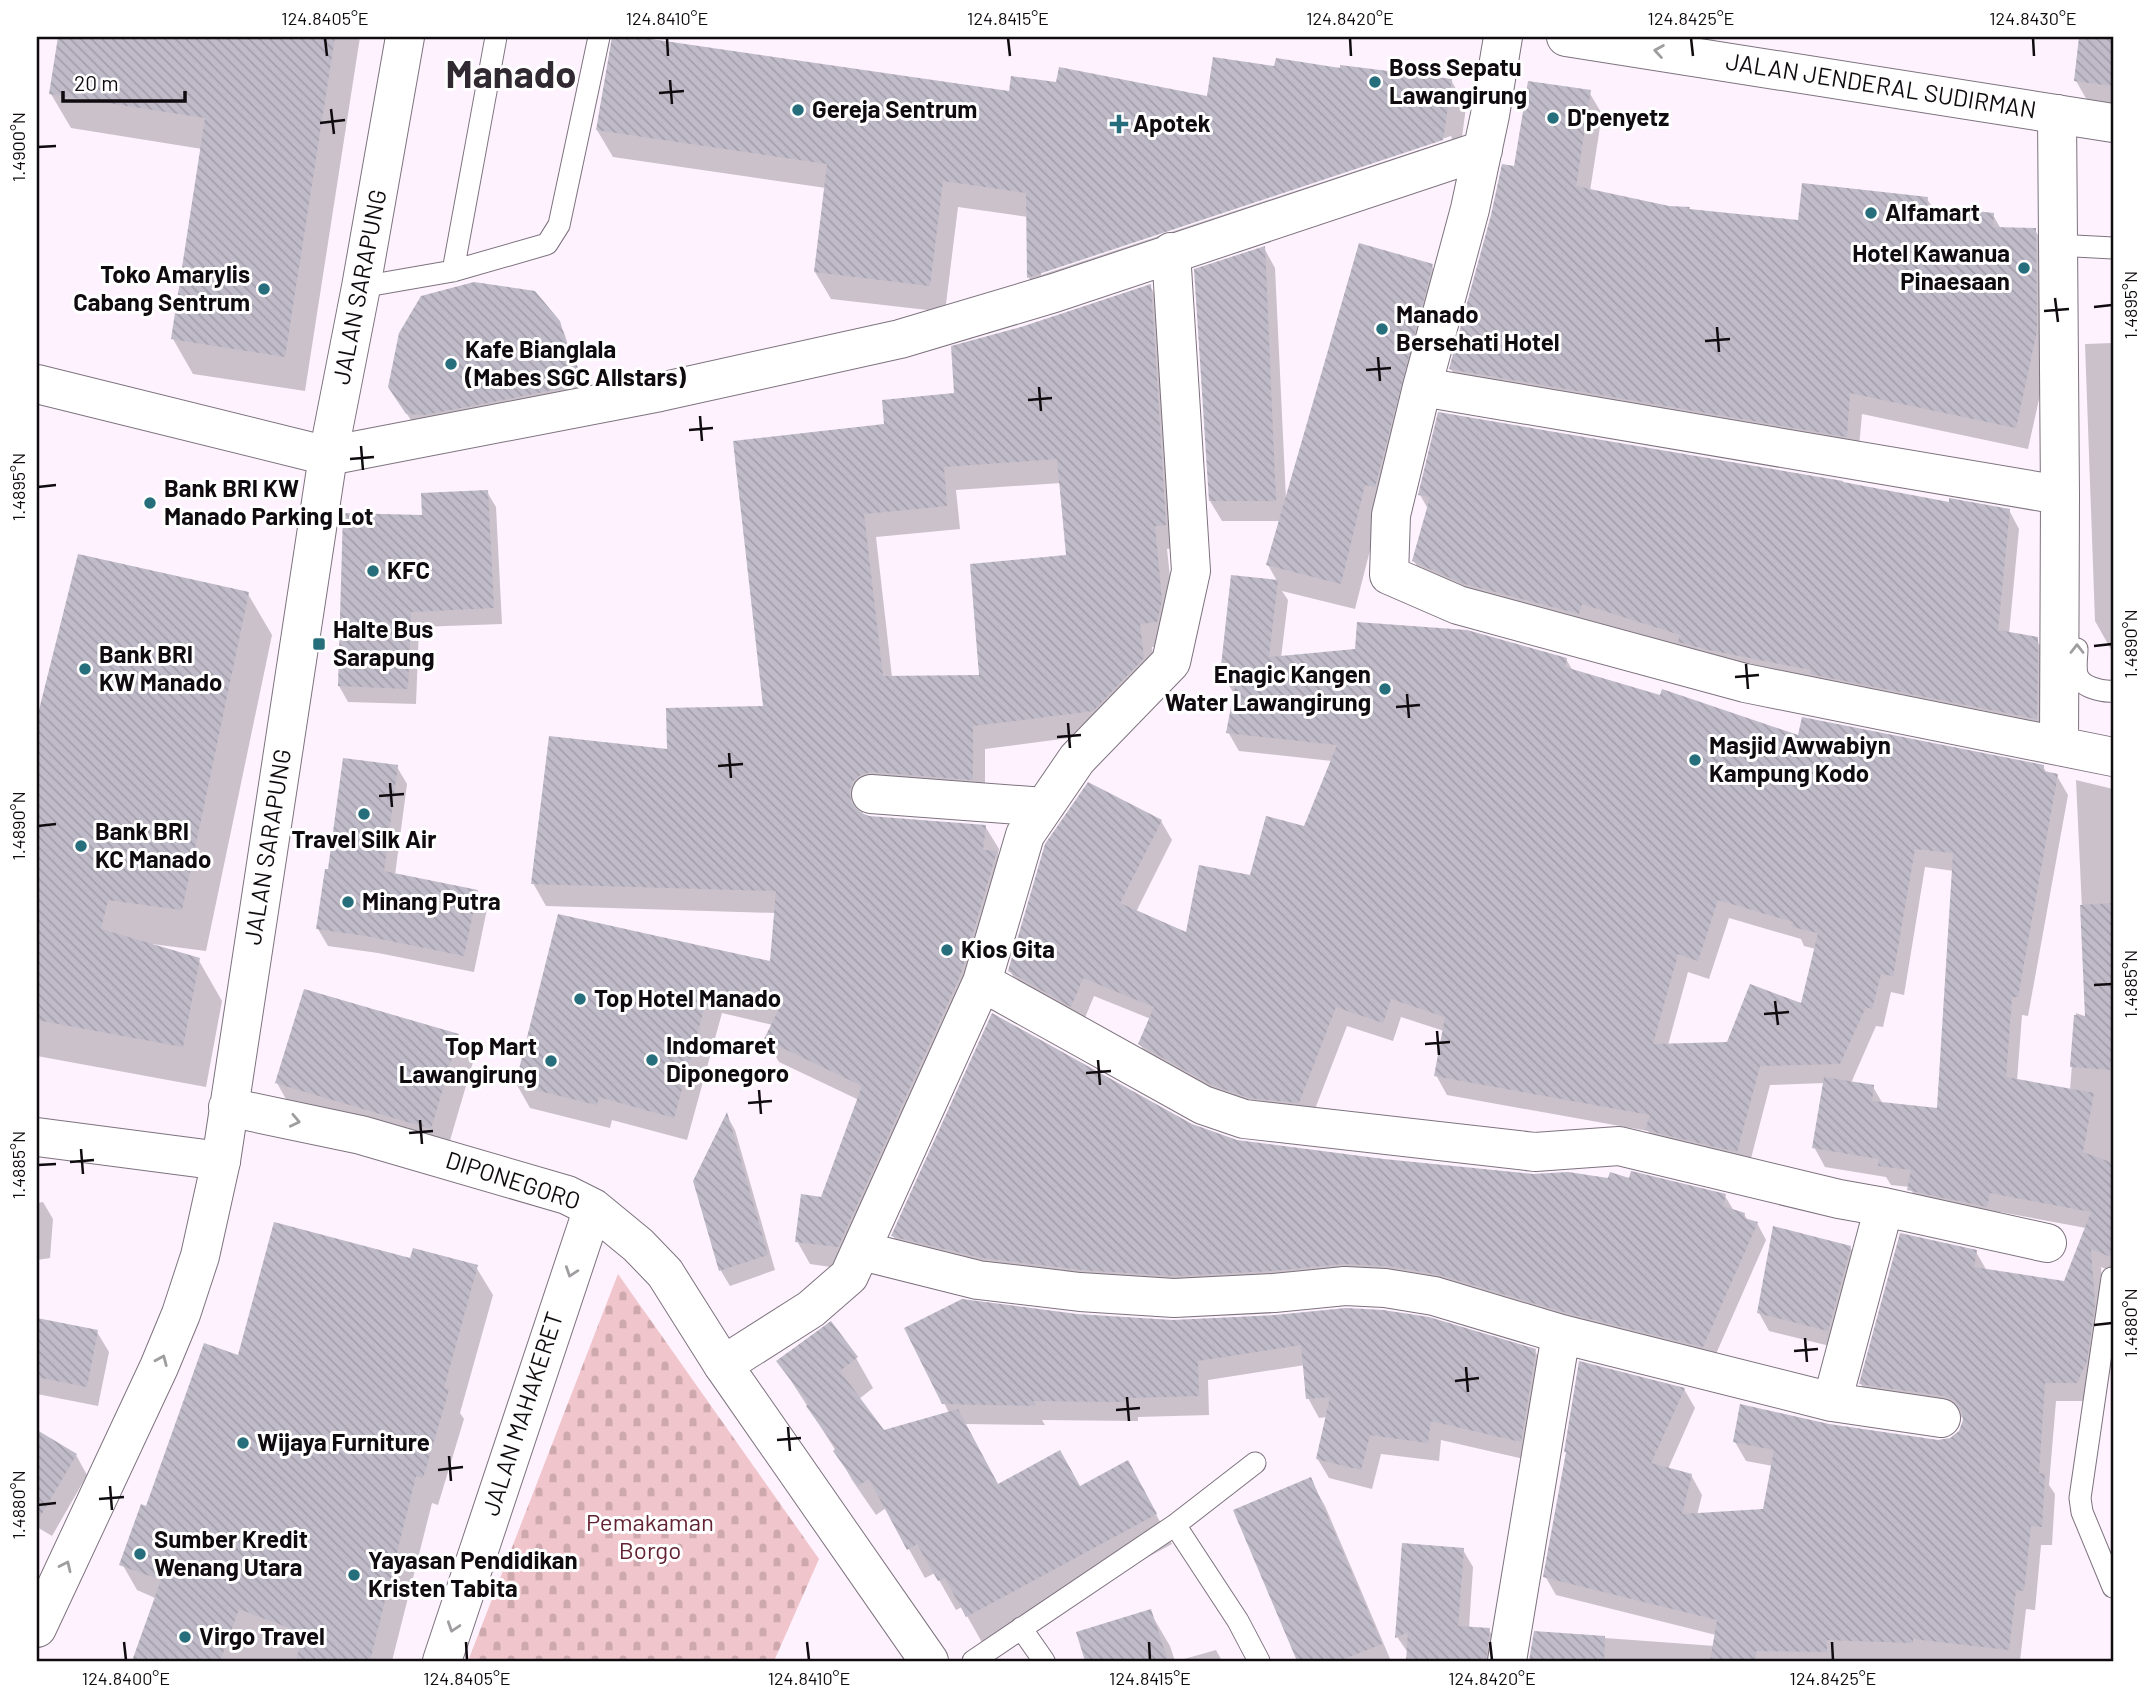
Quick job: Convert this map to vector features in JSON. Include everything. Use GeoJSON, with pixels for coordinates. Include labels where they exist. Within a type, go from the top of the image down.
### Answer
{"type":"FeatureCollection","features":[{"type":"Feature","properties":{"kind":"main road","name":"JALAN SARAPUNG"},"geometry":{"type":"LineString","coordinates":[[37,1628],[159,1367],[181,1314],[200,1256],[220,1161],[328,456],[405,37]]}},
{"type":"Feature","properties":{"kind":"main road"},"geometry":{"type":"LineString","coordinates":[[1503,37],[1470,209],[1391,515],[1389,575],[1458,605],[1745,683],[2113,757]]}},
{"type":"Feature","properties":{"kind":"main road","name":"JALAN JENDERAL SUDIRMAN"},"geometry":{"type":"LineString","coordinates":[[1566,37],[2113,123]]}},
{"type":"Feature","properties":{"kind":"main road"},"geometry":{"type":"LineString","coordinates":[[2059,746],[2066,115]]}},
{"type":"Feature","properties":{"kind":"main road"},"geometry":{"type":"LineString","coordinates":[[37,384],[328,456],[660,392],[900,339],[1054,292],[1483,150]]}},
{"type":"Feature","properties":{"kind":"main road"},"geometry":{"type":"LineString","coordinates":[[723,1365],[811,1309],[849,1276],[982,982],[1025,835],[1077,759],[1171,662],[1191,571],[1171,252]]}},
{"type":"Feature","properties":{"kind":"main road"},"geometry":{"type":"LineString","coordinates":[[1422,387],[2060,495]]}},
{"type":"Feature","properties":{"kind":"main road"},"geometry":{"type":"LineString","coordinates":[[871,794],[1044,807]]}},
{"type":"Feature","properties":{"kind":"main road"},"geometry":{"type":"LineString","coordinates":[[982,982],[1203,1105],[1244,1119],[1535,1152],[1619,1146],[1839,1199],[2047,1242]]}},
{"type":"Feature","properties":{"kind":"main road","name":"DIPONEGORO"},"geometry":{"type":"LineString","coordinates":[[228,1107],[361,1135],[567,1195],[593,1208],[638,1245],[665,1273],[723,1365],[929,1661]]}},
{"type":"Feature","properties":{"kind":"main road"},"geometry":{"type":"LineString","coordinates":[[37,1137],[220,1161]]}},
{"type":"Feature","properties":{"kind":"main road"},"geometry":{"type":"LineString","coordinates":[[1832,1402],[1884,1207]]}},
{"type":"Feature","properties":{"kind":"main road","name":"JALAN MAHAKERET"},"geometry":{"type":"LineString","coordinates":[[442,1661],[593,1208]]}},
{"type":"Feature","properties":{"kind":"main road"},"geometry":{"type":"LineString","coordinates":[[862,1251],[978,1280],[1080,1292],[1174,1298],[1345,1286],[1385,1288],[1434,1296],[1561,1334],[1832,1402],[1941,1418]]}},
{"type":"Feature","properties":{"kind":"main road"},"geometry":{"type":"LineString","coordinates":[[1507,1661],[1561,1334]]}},
{"type":"Feature","properties":{"kind":"lane"},"geometry":{"type":"LineString","coordinates":[[453,271],[496,37]]}},
{"type":"Feature","properties":{"kind":"lane"},"geometry":{"type":"LineString","coordinates":[[361,287],[453,271],[547,244],[559,225],[599,37]]}},
{"type":"Feature","properties":{"kind":"lane"},"geometry":{"type":"LineString","coordinates":[[2066,115],[2076,246],[2077,674],[2080,681],[2090,686],[2106,692],[2113,691]]}},
{"type":"Feature","properties":{"kind":"lane"},"geometry":{"type":"LineString","coordinates":[[2076,246],[2113,248]]}},
{"type":"Feature","properties":{"kind":"lane"},"geometry":{"type":"LineString","coordinates":[[2112,1278],[2080,1498],[2082,1512],[2113,1587]]}},
{"type":"Feature","properties":{"kind":"lane"},"geometry":{"type":"LineString","coordinates":[[973,1661],[1175,1525],[1255,1463]]}},
{"type":"Feature","properties":{"kind":"lane"},"geometry":{"type":"LineString","coordinates":[[1175,1525],[1226,1601],[1259,1661]]}},
{"type":"Feature","properties":{"kind":"lane"},"geometry":{"type":"LineString","coordinates":[[1021,1628],[1044,1661]]}},
{"type":"Feature","properties":{"kind":"green space","name":"Pemakaman Borgo"},"geometry":{"type":"Polygon","coordinates":[[[618,1274],[819,1559],[774,1661],[468,1661],[618,1274]]]}},
{"type":"Feature","properties":{"kind":"building"},"geometry":{"type":"Polygon","coordinates":[[[58,37],[335,37],[285,357],[171,339],[205,118],[49,94],[58,37]]]}},
{"type":"Feature","properties":{"kind":"building"},"geometry":{"type":"Polygon","coordinates":[[[612,37],[637,37],[1009,91],[1011,76],[1056,82],[1059,67],[1207,96],[1213,57],[1274,66],[1276,58],[1340,68],[1340,65],[1452,79],[1443,140],[1027,278],[1026,193],[943,181],[930,286],[814,272],[827,164],[596,130],[612,37]]]}},
{"type":"Feature","properties":{"kind":"building"},"geometry":{"type":"Polygon","coordinates":[[[2079,37],[2113,37],[2113,86],[2074,81],[2079,37]]]}},
{"type":"Feature","properties":{"kind":"building"},"geometry":{"type":"Polygon","coordinates":[[[1528,81],[1591,90],[1576,186],[1669,206],[1798,220],[1802,183],[1928,197],[1927,206],[1994,213],[1993,227],[2036,228],[2037,331],[2016,428],[1850,393],[1847,437],[1449,369],[1491,215],[1502,164],[1514,166],[1528,81]]]}},
{"type":"Feature","properties":{"kind":"building"},"geometry":{"type":"Polygon","coordinates":[[[1359,243],[1433,264],[1375,487],[1365,485],[1341,584],[1266,565],[1359,243]]]}},
{"type":"Feature","properties":{"kind":"building"},"geometry":{"type":"Polygon","coordinates":[[[1265,246],[1276,501],[1209,501],[1194,269],[1265,246]]]}},
{"type":"Feature","properties":{"kind":"building"},"geometry":{"type":"Polygon","coordinates":[[[474,282],[535,291],[560,321],[568,348],[581,373],[564,388],[425,415],[406,414],[388,387],[399,333],[421,296],[474,282]]]}},
{"type":"Feature","properties":{"kind":"building"},"geometry":{"type":"Polygon","coordinates":[[[1151,284],[1166,525],[1155,526],[1162,600],[1157,622],[1140,624],[1144,658],[1093,711],[973,726],[973,780],[872,772],[862,774],[853,781],[849,792],[852,804],[859,812],[869,816],[986,825],[983,850],[997,851],[961,974],[838,1247],[795,1242],[801,1194],[821,1197],[862,1086],[764,1039],[780,1007],[709,991],[674,1118],[599,1097],[597,1105],[515,1085],[558,914],[770,961],[776,891],[531,884],[549,736],[667,749],[666,708],[763,706],[733,441],[884,424],[882,400],[954,393],[951,346],[1021,327],[1151,284]],[[1057,459],[944,467],[947,506],[864,514],[883,676],[979,675],[970,564],[1066,555],[1057,459]]]}},
{"type":"Feature","properties":{"kind":"building"},"geometry":{"type":"Polygon","coordinates":[[[1438,412],[1843,481],[1949,502],[1949,498],[2010,509],[1998,630],[2038,637],[2037,719],[1810,674],[1811,670],[1709,650],[1678,642],[1680,635],[1582,604],[1579,614],[1461,583],[1412,561],[1430,497],[1418,495],[1438,412]]]}},
{"type":"Feature","properties":{"kind":"building"},"geometry":{"type":"Polygon","coordinates":[[[488,490],[494,608],[411,612],[408,689],[338,686],[343,513],[422,515],[421,493],[488,490]]]}},
{"type":"Feature","properties":{"kind":"building"},"geometry":{"type":"Polygon","coordinates":[[[78,554],[249,592],[182,910],[108,900],[101,929],[200,958],[183,1047],[37,1020],[37,718],[78,554]]]}},
{"type":"Feature","properties":{"kind":"building"},"geometry":{"type":"Polygon","coordinates":[[[1231,575],[1278,580],[1269,657],[1355,649],[1357,622],[1467,630],[1567,658],[1565,667],[1660,695],[1662,689],[1798,735],[1802,717],[2044,765],[2044,771],[2058,774],[2018,997],[2012,997],[2006,1077],[2094,1093],[2083,1152],[2110,1162],[2113,1160],[2113,1258],[2091,1249],[2095,1305],[2087,1361],[2077,1383],[2045,1383],[2039,1473],[2045,1474],[2042,1527],[2031,1526],[2024,1591],[2016,1590],[2009,1650],[1913,1639],[1913,1643],[1827,1640],[1827,1652],[1756,1651],[1756,1661],[1710,1661],[1717,1620],[1543,1577],[1566,1452],[1579,1361],[1685,1388],[1651,1463],[1692,1474],[1682,1514],[1763,1509],[1774,1450],[1733,1442],[1740,1404],[1829,1424],[1938,1440],[1950,1438],[1959,1431],[1963,1420],[1962,1411],[1954,1400],[1944,1396],[1859,1384],[1900,1233],[1977,1250],[1974,1267],[2064,1281],[2091,1212],[1990,1193],[1987,1207],[1907,1190],[1911,1170],[1878,1166],[1879,1159],[1812,1148],[1824,1077],[1874,1085],[1872,1101],[1937,1108],[1953,853],[1915,849],[1893,976],[1881,974],[1872,1009],[1866,1007],[1840,1064],[1760,1066],[1737,1152],[1645,1130],[1650,1115],[1434,1076],[1445,1017],[1391,999],[1383,1023],[1336,1007],[1299,1103],[1249,1098],[1212,1085],[1138,1044],[1154,1007],[1083,978],[1071,1007],[1008,971],[1045,844],[1088,782],[1162,820],[1120,903],[1186,932],[1199,865],[1250,875],[1266,816],[1304,826],[1337,745],[1226,733],[1236,681],[1220,675],[1231,575]],[[1718,900],[1698,961],[1678,954],[1653,1044],[1727,1042],[1750,984],[1801,1003],[1818,933],[1792,927],[1793,922],[1718,900]]]}},
{"type":"Feature","properties":{"kind":"building"},"geometry":{"type":"Polygon","coordinates":[[[343,758],[398,765],[384,871],[478,890],[464,956],[316,929],[325,869],[328,869],[343,758]]]}},
{"type":"Feature","properties":{"kind":"building"},"geometry":{"type":"Polygon","coordinates":[[[2113,903],[2113,1070],[2070,1067],[2074,1015],[2085,1016],[2080,905],[2113,903]]]}},
{"type":"Feature","properties":{"kind":"building"},"geometry":{"type":"Polygon","coordinates":[[[304,989],[459,1034],[431,1129],[275,1083],[304,989]]]}},
{"type":"Feature","properties":{"kind":"building"},"geometry":{"type":"Polygon","coordinates":[[[992,1013],[1192,1124],[1237,1140],[1384,1159],[1533,1174],[1568,1172],[1608,1178],[1610,1172],[1629,1178],[1631,1171],[1726,1194],[1723,1206],[1745,1213],[1744,1218],[1758,1222],[1703,1347],[1567,1313],[1440,1275],[1389,1266],[1343,1264],[1174,1276],[1082,1270],[982,1258],[891,1236],[992,1013]]]}},
{"type":"Feature","properties":{"kind":"building"},"geometry":{"type":"Polygon","coordinates":[[[727,1112],[768,1255],[719,1271],[693,1181],[727,1112]]]}},
{"type":"Feature","properties":{"kind":"building"},"geometry":{"type":"Polygon","coordinates":[[[274,1222],[410,1258],[413,1248],[478,1265],[444,1388],[449,1390],[423,1478],[416,1476],[370,1661],[296,1661],[303,1633],[239,1609],[220,1661],[132,1661],[161,1580],[119,1565],[141,1504],[146,1506],[204,1343],[238,1355],[274,1222]]]}},
{"type":"Feature","properties":{"kind":"building"},"geometry":{"type":"Polygon","coordinates":[[[1773,1226],[1851,1246],[1828,1331],[1757,1313],[1773,1226]]]}},
{"type":"Feature","properties":{"kind":"building"},"geometry":{"type":"Polygon","coordinates":[[[962,1299],[1077,1314],[1173,1320],[1346,1308],[1429,1317],[1536,1349],[1521,1442],[1431,1421],[1428,1443],[1370,1435],[1361,1470],[1316,1459],[1330,1397],[1306,1399],[1301,1345],[1198,1361],[1199,1396],[1128,1398],[1127,1402],[1033,1401],[1036,1406],[942,1404],[904,1328],[962,1299]]]}},
{"type":"Feature","properties":{"kind":"building"},"geometry":{"type":"Polygon","coordinates":[[[37,1318],[98,1330],[87,1387],[37,1377],[37,1318]]]}},
{"type":"Feature","properties":{"kind":"building"},"geometry":{"type":"Polygon","coordinates":[[[831,1321],[858,1357],[840,1371],[884,1430],[958,1409],[998,1484],[1060,1450],[1080,1486],[1128,1460],[1157,1514],[966,1617],[945,1578],[938,1581],[917,1544],[907,1550],[869,1479],[858,1486],[833,1451],[836,1448],[806,1406],[809,1404],[776,1361],[831,1321]]]}},
{"type":"Feature","properties":{"kind":"building"},"geometry":{"type":"Polygon","coordinates":[[[37,1430],[77,1454],[37,1522],[37,1430]]]}},
{"type":"Feature","properties":{"kind":"building"},"geometry":{"type":"Polygon","coordinates":[[[1311,1477],[1382,1644],[1339,1661],[1297,1661],[1233,1510],[1311,1477]]]}},
{"type":"Feature","properties":{"kind":"building"},"geometry":{"type":"Polygon","coordinates":[[[1402,1543],[1464,1548],[1458,1626],[1490,1628],[1486,1661],[1406,1661],[1408,1632],[1395,1638],[1402,1543]]]}},
{"type":"Feature","properties":{"kind":"building"},"geometry":{"type":"Polygon","coordinates":[[[1151,1609],[1168,1661],[1085,1661],[1076,1632],[1151,1609]]]}},
{"type":"Feature","properties":{"kind":"building"},"geometry":{"type":"Polygon","coordinates":[[[1534,1631],[1605,1636],[1604,1661],[1529,1661],[1534,1631]]]}},
{"type":"Feature","properties":{"kind":"place","name":"Boss Sepatu Lawangirung"},"geometry":{"type":"Point","coordinates":[1375,82]}},
{"type":"Feature","properties":{"kind":"place","name":"Gereja Sentrum"},"geometry":{"type":"Point","coordinates":[798,110]}},
{"type":"Feature","properties":{"kind":"place","name":"D'penyetz"},"geometry":{"type":"Point","coordinates":[1553,118]}},
{"type":"Feature","properties":{"kind":"place","name":"Apotek"},"geometry":{"type":"Point","coordinates":[1119,124]}},
{"type":"Feature","properties":{"kind":"place","name":"Alfamart"},"geometry":{"type":"Point","coordinates":[1871,213]}},
{"type":"Feature","properties":{"kind":"place","name":"Hotel Kawanua Pinaesaan"},"geometry":{"type":"Point","coordinates":[2024,268]}},
{"type":"Feature","properties":{"kind":"place","name":"Toko Amarylis Cabang Sentrum"},"geometry":{"type":"Point","coordinates":[264,289]}},
{"type":"Feature","properties":{"kind":"place","name":"Manado Bersehati Hotel"},"geometry":{"type":"Point","coordinates":[1382,329]}},
{"type":"Feature","properties":{"kind":"place","name":"Kafe Bianglala (Mabes SGC Allstars)"},"geometry":{"type":"Point","coordinates":[451,364]}},
{"type":"Feature","properties":{"kind":"place","name":"Bank BRI KW Manado Parking Lot"},"geometry":{"type":"Point","coordinates":[150,503]}},
{"type":"Feature","properties":{"kind":"place","name":"KFC"},"geometry":{"type":"Point","coordinates":[373,571]}},
{"type":"Feature","properties":{"kind":"place","name":"Halte Bus Sarapung"},"geometry":{"type":"Point","coordinates":[319,644]}},
{"type":"Feature","properties":{"kind":"place","name":"Bank BRI KW Manado"},"geometry":{"type":"Point","coordinates":[85,669]}},
{"type":"Feature","properties":{"kind":"place","name":"Enagic Kangen Water Lawangirung"},"geometry":{"type":"Point","coordinates":[1385,689]}},
{"type":"Feature","properties":{"kind":"place","name":"Masjid Awwabiyn Kampung Kodo"},"geometry":{"type":"Point","coordinates":[1695,760]}},
{"type":"Feature","properties":{"kind":"place","name":"Travel Silk Air"},"geometry":{"type":"Point","coordinates":[364,814]}},
{"type":"Feature","properties":{"kind":"place","name":"Bank BRI KC Manado"},"geometry":{"type":"Point","coordinates":[81,846]}},
{"type":"Feature","properties":{"kind":"place","name":"Minang Putra"},"geometry":{"type":"Point","coordinates":[348,902]}},
{"type":"Feature","properties":{"kind":"place","name":"Kios Gita"},"geometry":{"type":"Point","coordinates":[947,950]}},
{"type":"Feature","properties":{"kind":"place","name":"Top Hotel Manado"},"geometry":{"type":"Point","coordinates":[580,999]}},
{"type":"Feature","properties":{"kind":"place","name":"Indomaret Diponegoro"},"geometry":{"type":"Point","coordinates":[652,1060]}},
{"type":"Feature","properties":{"kind":"place","name":"Top Mart Lawangirung"},"geometry":{"type":"Point","coordinates":[551,1061]}},
{"type":"Feature","properties":{"kind":"place","name":"Wijaya Furniture"},"geometry":{"type":"Point","coordinates":[243,1443]}},
{"type":"Feature","properties":{"kind":"place","name":"Sumber Kredit Wenang Utara"},"geometry":{"type":"Point","coordinates":[140,1554]}},
{"type":"Feature","properties":{"kind":"place","name":"Yayasan Pendidikan Kristen Tabita"},"geometry":{"type":"Point","coordinates":[354,1575]}},
{"type":"Feature","properties":{"kind":"place","name":"Virgo Travel"},"geometry":{"type":"Point","coordinates":[185,1637]}},
{"type":"Feature","properties":{"kind":"district","name":"Manado"},"geometry":{"type":"Point","coordinates":[511,75]}}]}
